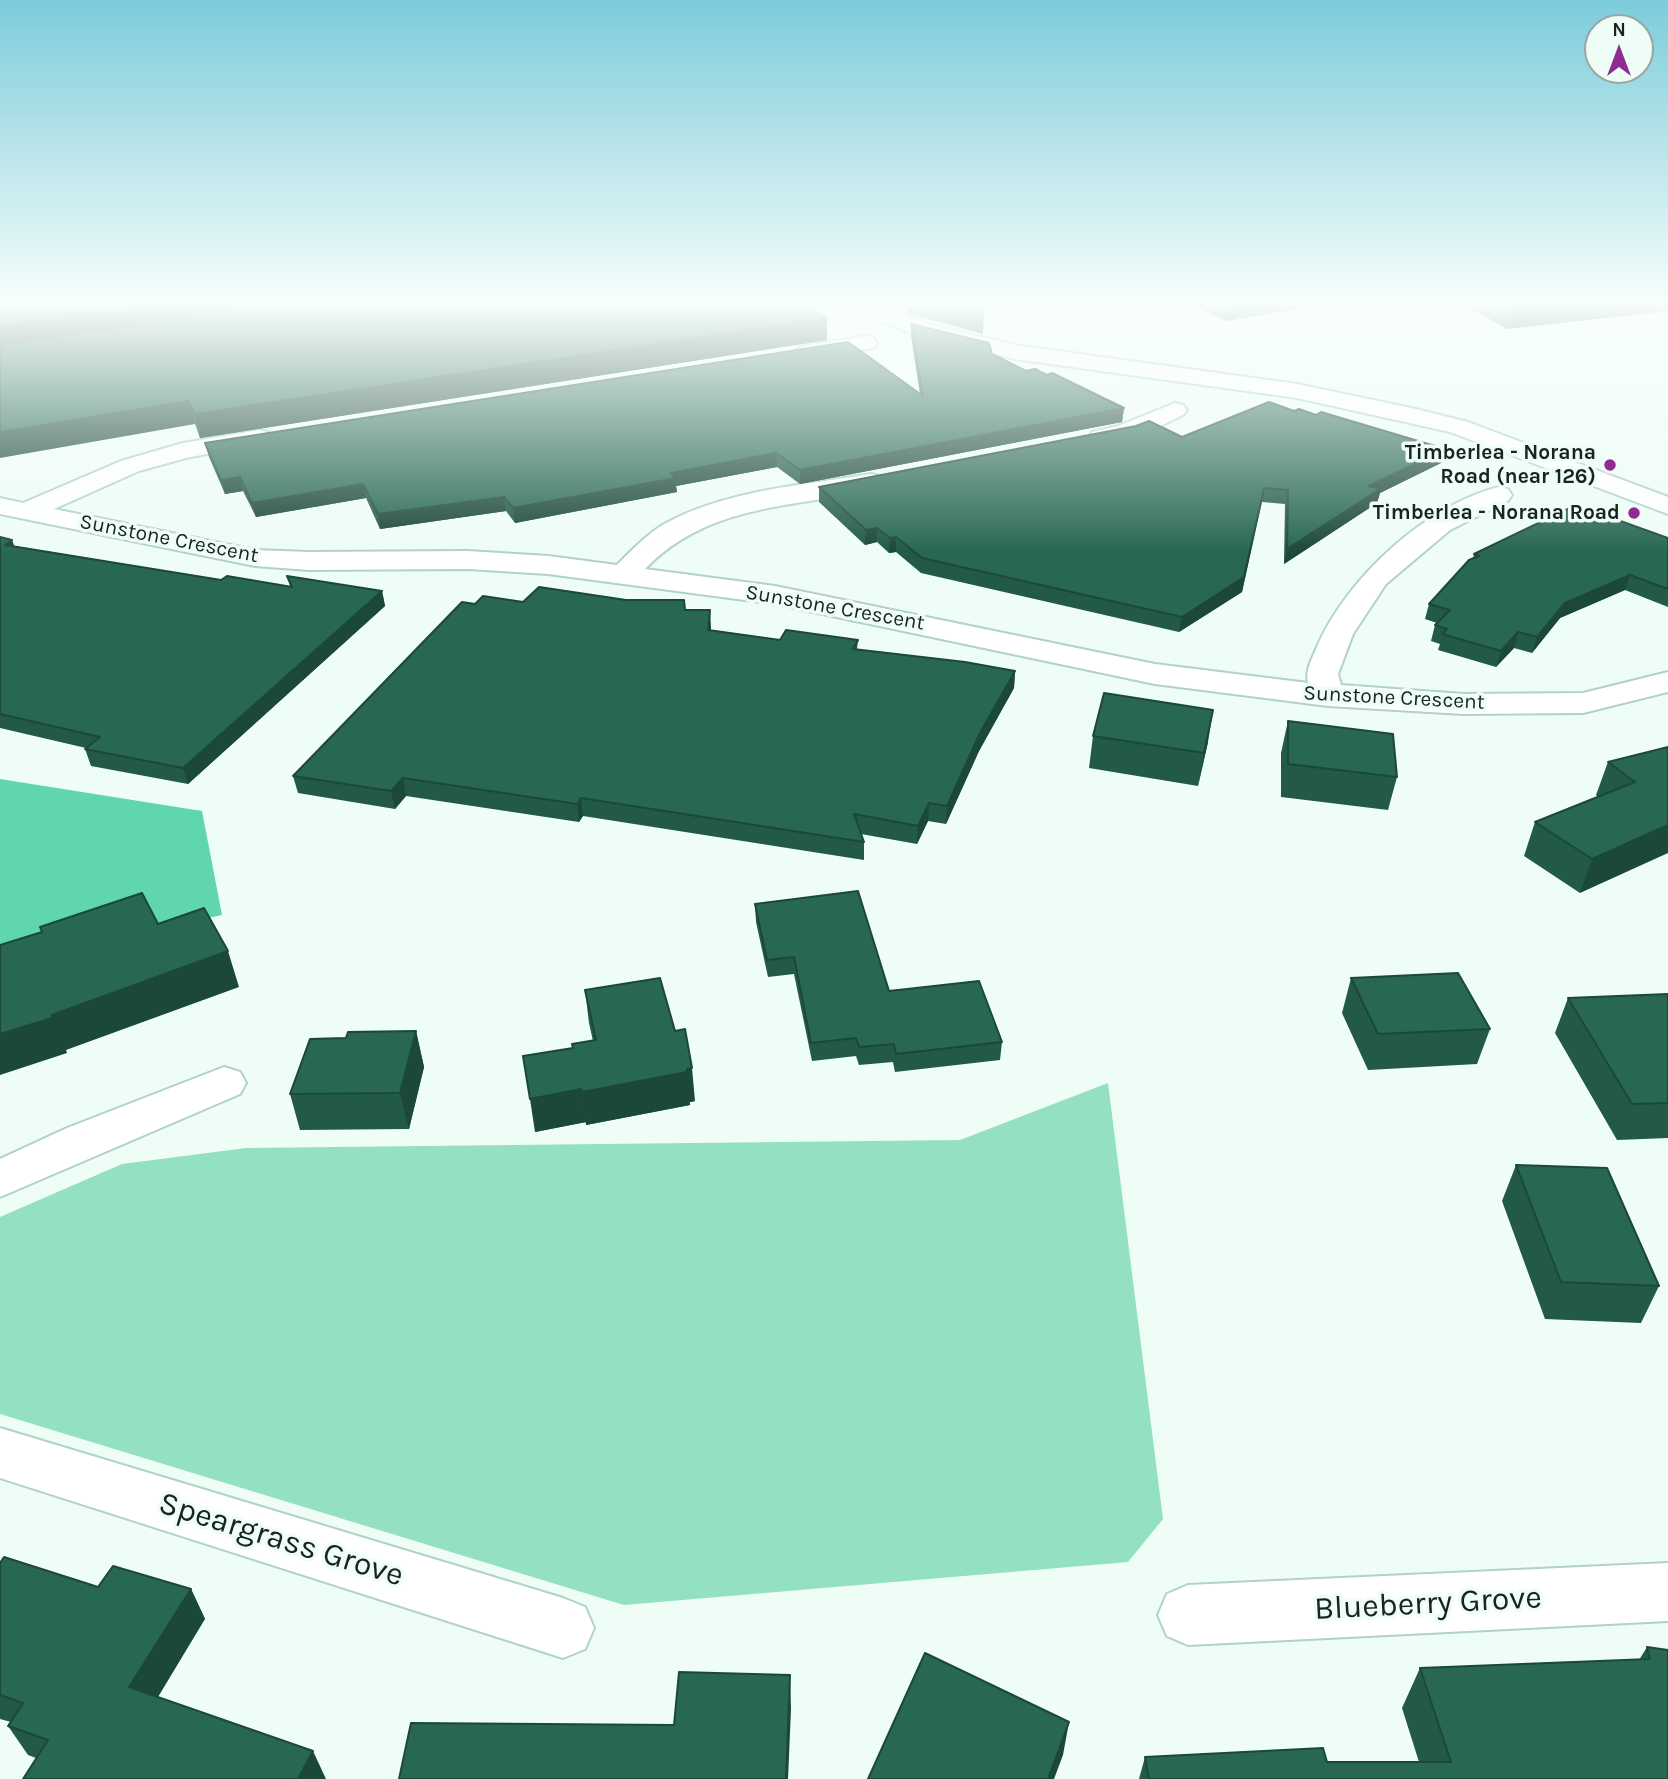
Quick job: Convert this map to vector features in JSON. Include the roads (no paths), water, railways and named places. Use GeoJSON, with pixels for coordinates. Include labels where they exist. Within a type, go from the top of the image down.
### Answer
{"type":"FeatureCollection","features":[{"type":"Feature","properties":{"kind":"street"},"geometry":{"type":"LineString","coordinates":[[1268,387],[1459,427],[1668,506]]}},
{"type":"Feature","properties":{"kind":"street"},"geometry":{"type":"LineString","coordinates":[[1072,442],[1125,432],[1175,410]]}},
{"type":"Feature","properties":{"kind":"street"},"geometry":{"type":"LineString","coordinates":[[14,508],[130,466],[183,451],[286,432]]}},
{"type":"Feature","properties":{"kind":"street"},"geometry":{"type":"LineString","coordinates":[[622,577],[647,550],[679,528],[747,505],[898,476]]}},
{"type":"Feature","properties":{"kind":"street"},"geometry":{"type":"LineString","coordinates":[[1328,696],[1322,674],[1338,634],[1375,578],[1440,524],[1499,495]]}},
{"type":"Feature","properties":{"kind":"street","name":"Sunstone Crescent"},"geometry":{"type":"LineString","coordinates":[[14,508],[255,558],[309,561],[468,560],[548,565],[622,577],[775,595],[1155,674],[1328,696],[1463,704],[1583,703],[1668,682]]}},
{"type":"Feature","properties":{"kind":"street"},"geometry":{"type":"LineString","coordinates":[[0,1179],[83,1140],[224,1083]]}},
{"type":"Feature","properties":{"kind":"street","name":"Speargrass Grove"},"geometry":{"type":"LineString","coordinates":[[0,1453],[563,1628]]}},
{"type":"Feature","properties":{"kind":"street","name":"Blueberry Grove"},"geometry":{"type":"LineString","coordinates":[[1188,1615],[1668,1592]]}},
{"type":"Feature","properties":{"kind":"place","name":"Timberlea - Norana Road (near 126)"},"geometry":{"type":"Point","coordinates":[1610,465]}},
{"type":"Feature","properties":{"kind":"place","name":"Timberlea - Norana Road"},"geometry":{"type":"Point","coordinates":[1634,513]}}]}
